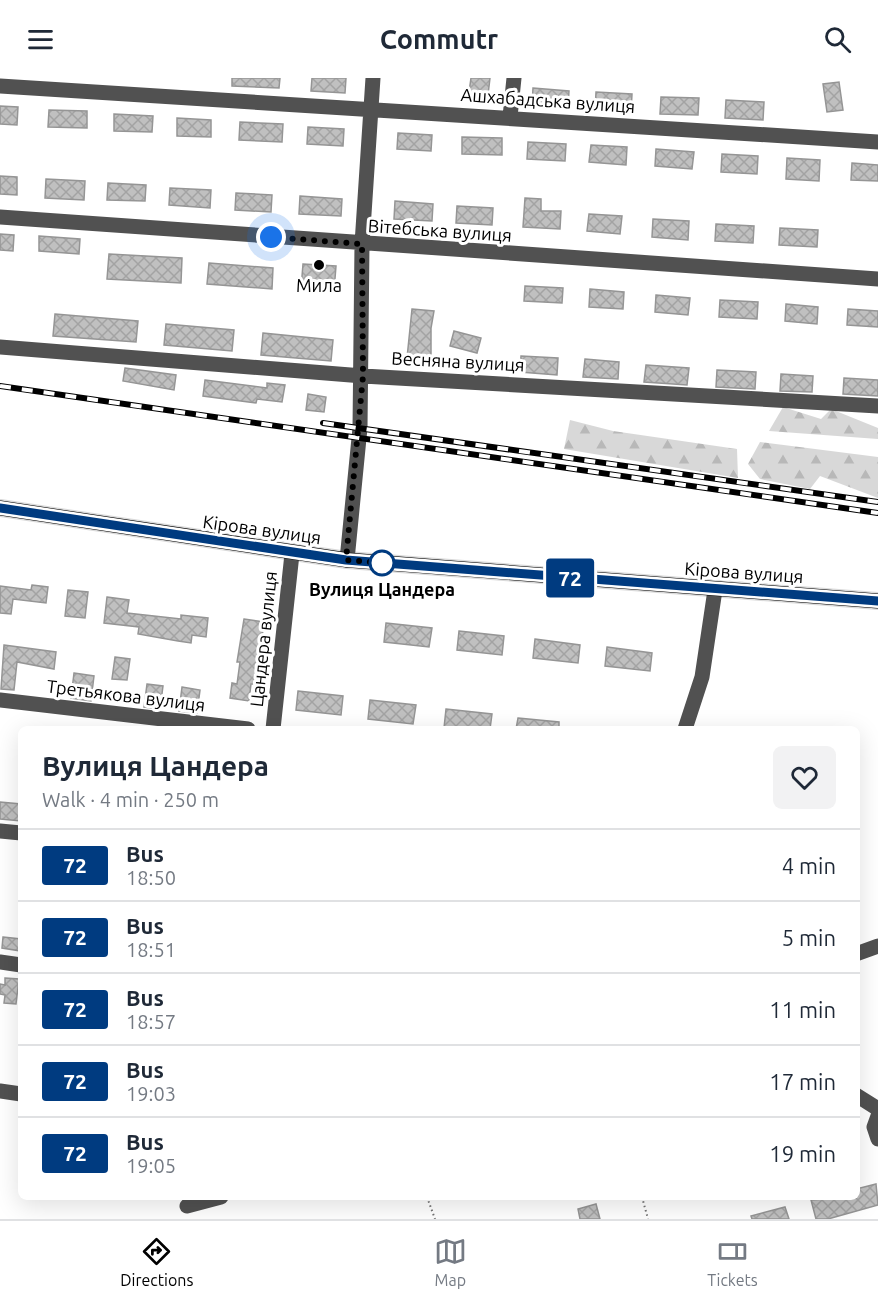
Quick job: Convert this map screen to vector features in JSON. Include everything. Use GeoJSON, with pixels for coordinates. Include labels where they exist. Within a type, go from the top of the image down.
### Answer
{"type":"FeatureCollection","features":[{"type":"Feature","properties":{"kind":"main road","name":"Кірова вулиця"},"geometry":{"type":"LineString","coordinates":[[0,508],[292,554],[346,560],[878,601]]}},
{"type":"Feature","properties":{"kind":"street"},"geometry":{"type":"LineString","coordinates":[[346,560],[363,376],[362,244],[373,78]]}},
{"type":"Feature","properties":{"kind":"street"},"geometry":{"type":"LineString","coordinates":[[510,117],[514,78]]}},
{"type":"Feature","properties":{"kind":"street","name":"Ашхабадська вулиця"},"geometry":{"type":"LineString","coordinates":[[0,86],[878,142]]}},
{"type":"Feature","properties":{"kind":"street","name":"Вітебська вулиця"},"geometry":{"type":"LineString","coordinates":[[0,217],[878,279]]}},
{"type":"Feature","properties":{"kind":"street","name":"Весняна вулиця"},"geometry":{"type":"LineString","coordinates":[[0,347],[363,376],[878,406]]}},
{"type":"Feature","properties":{"kind":"street","name":"Цандера вулиця"},"geometry":{"type":"LineString","coordinates":[[273,726],[292,554]]}},
{"type":"Feature","properties":{"kind":"street"},"geometry":{"type":"LineString","coordinates":[[687,726],[702,677],[715,590]]}},
{"type":"Feature","properties":{"kind":"street","name":"Третьякова вулиця"},"geometry":{"type":"LineString","coordinates":[[0,700],[222,726]]}},
{"type":"Feature","properties":{"kind":"street"},"geometry":{"type":"LineString","coordinates":[[0,831],[18,833]]}},
{"type":"Feature","properties":{"kind":"street"},"geometry":{"type":"LineString","coordinates":[[860,953],[878,946]]}},
{"type":"Feature","properties":{"kind":"street"},"geometry":{"type":"LineString","coordinates":[[0,962],[18,964]]}},
{"type":"Feature","properties":{"kind":"street"},"geometry":{"type":"LineString","coordinates":[[0,1091],[18,1094]]}},
{"type":"Feature","properties":{"kind":"street"},"geometry":{"type":"LineString","coordinates":[[860,1098],[878,1109]]}},
{"type":"Feature","properties":{"kind":"street"},"geometry":{"type":"LineString","coordinates":[[878,1116],[874,1127],[878,1139]]}},
{"type":"Feature","properties":{"kind":"street"},"geometry":{"type":"LineString","coordinates":[[188,1208],[212,1200]]}},
{"type":"Feature","properties":{"kind":"path"},"geometry":{"type":"LineString","coordinates":[[428,1200],[435,1219]]}},
{"type":"Feature","properties":{"kind":"path"},"geometry":{"type":"LineString","coordinates":[[643,1200],[648,1219]]}},
{"type":"Feature","properties":{"kind":"green space"},"geometry":{"type":"Polygon","coordinates":[[[783,407],[821,419],[831,409],[878,428],[878,439],[769,431],[783,407]]]}},
{"type":"Feature","properties":{"kind":"green space"},"geometry":{"type":"Polygon","coordinates":[[[570,420],[613,431],[737,449],[738,478],[564,449],[570,420]]]}},
{"type":"Feature","properties":{"kind":"green space"},"geometry":{"type":"Polygon","coordinates":[[[760,442],[878,457],[878,498],[820,476],[810,489],[760,479],[748,464],[760,442]]]}},
{"type":"Feature","properties":{"kind":"building"},"geometry":{"type":"Polygon","coordinates":[[[232,78],[280,78],[279,88],[232,86],[232,78]]]}},
{"type":"Feature","properties":{"kind":"building"},"geometry":{"type":"Polygon","coordinates":[[[312,78],[346,78],[345,93],[311,91],[312,78]]]}},
{"type":"Feature","properties":{"kind":"building"},"geometry":{"type":"Polygon","coordinates":[[[471,78],[490,78],[488,95],[469,92],[471,78]]]}},
{"type":"Feature","properties":{"kind":"building"},"geometry":{"type":"Polygon","coordinates":[[[839,82],[843,110],[827,112],[823,84],[839,82]]]}},
{"type":"Feature","properties":{"kind":"building"},"geometry":{"type":"Polygon","coordinates":[[[533,88],[569,91],[568,107],[532,105],[533,88]]]}},
{"type":"Feature","properties":{"kind":"building"},"geometry":{"type":"Polygon","coordinates":[[[596,92],[632,94],[631,113],[595,111],[596,92]]]}},
{"type":"Feature","properties":{"kind":"building"},"geometry":{"type":"Polygon","coordinates":[[[661,97],[699,98],[698,115],[660,114],[661,97]]]}},
{"type":"Feature","properties":{"kind":"building"},"geometry":{"type":"Polygon","coordinates":[[[726,100],[764,102],[763,120],[725,118],[726,100]]]}},
{"type":"Feature","properties":{"kind":"building"},"geometry":{"type":"Polygon","coordinates":[[[0,106],[18,107],[17,125],[0,124],[0,106]]]}},
{"type":"Feature","properties":{"kind":"building"},"geometry":{"type":"Polygon","coordinates":[[[49,110],[87,111],[87,128],[48,127],[49,110]]]}},
{"type":"Feature","properties":{"kind":"building"},"geometry":{"type":"Polygon","coordinates":[[[114,114],[153,116],[152,132],[114,131],[114,114]]]}},
{"type":"Feature","properties":{"kind":"building"},"geometry":{"type":"Polygon","coordinates":[[[177,118],[211,120],[211,137],[177,136],[177,118]]]}},
{"type":"Feature","properties":{"kind":"building"},"geometry":{"type":"Polygon","coordinates":[[[240,122],[283,124],[282,142],[239,140],[240,122]]]}},
{"type":"Feature","properties":{"kind":"building"},"geometry":{"type":"Polygon","coordinates":[[[308,127],[344,129],[343,146],[307,144],[308,127]]]}},
{"type":"Feature","properties":{"kind":"building"},"geometry":{"type":"Polygon","coordinates":[[[398,133],[432,135],[431,151],[397,149],[398,133]]]}},
{"type":"Feature","properties":{"kind":"building"},"geometry":{"type":"Polygon","coordinates":[[[462,137],[502,138],[502,155],[462,154],[462,137]]]}},
{"type":"Feature","properties":{"kind":"building"},"geometry":{"type":"Polygon","coordinates":[[[528,142],[566,144],[565,161],[527,159],[528,142]]]}},
{"type":"Feature","properties":{"kind":"building"},"geometry":{"type":"Polygon","coordinates":[[[591,145],[627,147],[626,165],[589,162],[591,145]]]}},
{"type":"Feature","properties":{"kind":"building"},"geometry":{"type":"Polygon","coordinates":[[[656,149],[694,152],[692,169],[655,166],[656,149]]]}},
{"type":"Feature","properties":{"kind":"building"},"geometry":{"type":"Polygon","coordinates":[[[722,154],[758,156],[757,174],[721,172],[722,154]]]}},
{"type":"Feature","properties":{"kind":"building"},"geometry":{"type":"Polygon","coordinates":[[[787,158],[820,160],[819,181],[786,179],[787,158]]]}},
{"type":"Feature","properties":{"kind":"building"},"geometry":{"type":"Polygon","coordinates":[[[852,163],[878,165],[878,181],[851,180],[852,163]]]}},
{"type":"Feature","properties":{"kind":"building"},"geometry":{"type":"Polygon","coordinates":[[[0,176],[17,177],[17,195],[0,194],[0,176]]]}},
{"type":"Feature","properties":{"kind":"building"},"geometry":{"type":"Polygon","coordinates":[[[46,179],[85,181],[84,200],[45,198],[46,179]]]}},
{"type":"Feature","properties":{"kind":"building"},"geometry":{"type":"Polygon","coordinates":[[[108,183],[146,185],[145,201],[107,200],[108,183]]]}},
{"type":"Feature","properties":{"kind":"building"},"geometry":{"type":"Polygon","coordinates":[[[170,188],[211,190],[210,208],[169,205],[170,188]]]}},
{"type":"Feature","properties":{"kind":"building"},"geometry":{"type":"Polygon","coordinates":[[[236,193],[272,195],[271,212],[235,210],[236,193]]]}},
{"type":"Feature","properties":{"kind":"building"},"geometry":{"type":"Polygon","coordinates":[[[300,196],[342,199],[341,216],[299,214],[300,196]]]}},
{"type":"Feature","properties":{"kind":"building"},"geometry":{"type":"Polygon","coordinates":[[[525,198],[541,199],[541,211],[561,211],[560,229],[523,227],[525,198]]]}},
{"type":"Feature","properties":{"kind":"building"},"geometry":{"type":"Polygon","coordinates":[[[395,201],[433,204],[432,221],[394,219],[395,201]]]}},
{"type":"Feature","properties":{"kind":"building"},"geometry":{"type":"Polygon","coordinates":[[[457,206],[493,208],[492,225],[456,223],[457,206]]]}},
{"type":"Feature","properties":{"kind":"building"},"geometry":{"type":"Polygon","coordinates":[[[589,214],[622,216],[620,234],[587,231],[589,214]]]}},
{"type":"Feature","properties":{"kind":"building"},"geometry":{"type":"Polygon","coordinates":[[[653,219],[689,221],[688,240],[652,237],[653,219]]]}},
{"type":"Feature","properties":{"kind":"building"},"geometry":{"type":"Polygon","coordinates":[[[716,224],[754,226],[753,243],[715,241],[716,224]]]}},
{"type":"Feature","properties":{"kind":"building"},"geometry":{"type":"Polygon","coordinates":[[[780,228],[818,230],[817,247],[779,245],[780,228]]]}},
{"type":"Feature","properties":{"kind":"building"},"geometry":{"type":"Polygon","coordinates":[[[0,234],[14,235],[13,251],[0,250],[0,234]]]}},
{"type":"Feature","properties":{"kind":"building"},"geometry":{"type":"Polygon","coordinates":[[[39,236],[80,239],[79,254],[39,251],[39,236]]]}},
{"type":"Feature","properties":{"kind":"building"},"geometry":{"type":"Polygon","coordinates":[[[109,254],[182,258],[181,283],[107,279],[109,254]]]}},
{"type":"Feature","properties":{"kind":"building"},"geometry":{"type":"Polygon","coordinates":[[[209,263],[273,268],[272,289],[207,284],[209,263]]]}},
{"type":"Feature","properties":{"kind":"building"},"geometry":{"type":"Polygon","coordinates":[[[303,264],[336,266],[334,291],[301,289],[303,264]]]}},
{"type":"Feature","properties":{"kind":"building"},"geometry":{"type":"Polygon","coordinates":[[[525,286],[563,288],[562,303],[524,301],[525,286]]]}},
{"type":"Feature","properties":{"kind":"building"},"geometry":{"type":"Polygon","coordinates":[[[590,289],[624,292],[623,309],[589,307],[590,289]]]}},
{"type":"Feature","properties":{"kind":"building"},"geometry":{"type":"Polygon","coordinates":[[[656,295],[690,298],[688,315],[655,312],[656,295]]]}},
{"type":"Feature","properties":{"kind":"building"},"geometry":{"type":"Polygon","coordinates":[[[720,300],[758,302],[757,319],[719,317],[720,300]]]}},
{"type":"Feature","properties":{"kind":"building"},"geometry":{"type":"Polygon","coordinates":[[[786,304],[818,307],[817,324],[785,321],[786,304]]]}},
{"type":"Feature","properties":{"kind":"building"},"geometry":{"type":"Polygon","coordinates":[[[412,309],[434,311],[431,328],[431,358],[407,358],[412,309]]]}},
{"type":"Feature","properties":{"kind":"building"},"geometry":{"type":"Polygon","coordinates":[[[848,309],[878,311],[878,327],[847,325],[848,309]]]}},
{"type":"Feature","properties":{"kind":"building"},"geometry":{"type":"Polygon","coordinates":[[[55,314],[138,321],[136,342],[53,336],[55,314]]]}},
{"type":"Feature","properties":{"kind":"building"},"geometry":{"type":"Polygon","coordinates":[[[166,324],[234,330],[232,351],[164,345],[166,324]]]}},
{"type":"Feature","properties":{"kind":"building"},"geometry":{"type":"Polygon","coordinates":[[[454,331],[481,338],[477,353],[450,346],[454,331]]]}},
{"type":"Feature","properties":{"kind":"building"},"geometry":{"type":"Polygon","coordinates":[[[263,333],[333,340],[331,361],[261,355],[263,333]]]}},
{"type":"Feature","properties":{"kind":"building"},"geometry":{"type":"Polygon","coordinates":[[[521,356],[558,358],[557,375],[520,372],[521,356]]]}},
{"type":"Feature","properties":{"kind":"building"},"geometry":{"type":"Polygon","coordinates":[[[585,359],[619,362],[618,379],[583,377],[585,359]]]}},
{"type":"Feature","properties":{"kind":"building"},"geometry":{"type":"Polygon","coordinates":[[[646,365],[689,368],[687,385],[644,382],[646,365]]]}},
{"type":"Feature","properties":{"kind":"building"},"geometry":{"type":"Polygon","coordinates":[[[125,368],[176,375],[174,390],[123,381],[125,368]]]}},
{"type":"Feature","properties":{"kind":"building"},"geometry":{"type":"Polygon","coordinates":[[[717,370],[756,372],[755,389],[716,387],[717,370]]]}},
{"type":"Feature","properties":{"kind":"building"},"geometry":{"type":"Polygon","coordinates":[[[781,374],[813,376],[812,392],[780,391],[781,374]]]}},
{"type":"Feature","properties":{"kind":"building"},"geometry":{"type":"Polygon","coordinates":[[[844,378],[878,380],[878,396],[843,394],[844,378]]]}},
{"type":"Feature","properties":{"kind":"building"},"geometry":{"type":"Polygon","coordinates":[[[205,380],[267,388],[267,383],[285,385],[282,402],[257,399],[256,403],[203,396],[205,380]]]}},
{"type":"Feature","properties":{"kind":"building"},"geometry":{"type":"Polygon","coordinates":[[[308,394],[326,397],[324,412],[306,410],[308,394]]]}},
{"type":"Feature","properties":{"kind":"building"},"geometry":{"type":"Polygon","coordinates":[[[32,585],[48,587],[46,603],[13,599],[11,614],[0,613],[0,586],[31,590],[32,585]]]}},
{"type":"Feature","properties":{"kind":"building"},"geometry":{"type":"Polygon","coordinates":[[[68,590],[88,592],[85,618],[65,616],[68,590]]]}},
{"type":"Feature","properties":{"kind":"building"},"geometry":{"type":"Polygon","coordinates":[[[107,597],[129,600],[127,613],[181,619],[181,615],[208,618],[206,637],[192,635],[191,643],[138,634],[139,627],[104,623],[107,597]]]}},
{"type":"Feature","properties":{"kind":"building"},"geometry":{"type":"Polygon","coordinates":[[[244,619],[264,622],[256,684],[251,684],[249,701],[230,698],[232,683],[237,684],[240,662],[237,662],[244,619]]]}},
{"type":"Feature","properties":{"kind":"building"},"geometry":{"type":"Polygon","coordinates":[[[386,623],[432,628],[429,647],[384,642],[386,623]]]}},
{"type":"Feature","properties":{"kind":"building"},"geometry":{"type":"Polygon","coordinates":[[[459,631],[504,636],[502,655],[457,650],[459,631]]]}},
{"type":"Feature","properties":{"kind":"building"},"geometry":{"type":"Polygon","coordinates":[[[535,639],[580,645],[578,663],[533,658],[535,639]]]}},
{"type":"Feature","properties":{"kind":"building"},"geometry":{"type":"Polygon","coordinates":[[[4,645],[56,652],[54,669],[17,662],[14,690],[1,689],[4,645]]]}},
{"type":"Feature","properties":{"kind":"building"},"geometry":{"type":"Polygon","coordinates":[[[607,647],[652,653],[650,671],[605,666],[607,647]]]}},
{"type":"Feature","properties":{"kind":"building"},"geometry":{"type":"Polygon","coordinates":[[[115,657],[130,659],[127,680],[112,679],[115,657]]]}},
{"type":"Feature","properties":{"kind":"building"},"geometry":{"type":"Polygon","coordinates":[[[74,673],[94,676],[91,701],[71,698],[74,673]]]}},
{"type":"Feature","properties":{"kind":"building"},"geometry":{"type":"Polygon","coordinates":[[[147,684],[163,686],[160,709],[144,707],[147,684]]]}},
{"type":"Feature","properties":{"kind":"building"},"geometry":{"type":"Polygon","coordinates":[[[182,687],[200,690],[197,713],[179,711],[182,687]]]}},
{"type":"Feature","properties":{"kind":"building"},"geometry":{"type":"Polygon","coordinates":[[[298,691],[343,696],[341,715],[296,710],[298,691]]]}},
{"type":"Feature","properties":{"kind":"building"},"geometry":{"type":"Polygon","coordinates":[[[370,700],[416,705],[413,724],[368,719],[370,700]]]}},
{"type":"Feature","properties":{"kind":"building"},"geometry":{"type":"Polygon","coordinates":[[[446,709],[492,714],[490,726],[444,726],[446,709]]]}},
{"type":"Feature","properties":{"kind":"building"},"geometry":{"type":"Polygon","coordinates":[[[518,718],[559,722],[559,726],[517,726],[518,718]]]}},
{"type":"Feature","properties":{"kind":"building"},"geometry":{"type":"Polygon","coordinates":[[[0,802],[18,804],[18,821],[0,819],[0,802]]]}},
{"type":"Feature","properties":{"kind":"building"},"geometry":{"type":"Polygon","coordinates":[[[3,937],[18,939],[18,951],[2,948],[3,937]]]}},
{"type":"Feature","properties":{"kind":"building"},"geometry":{"type":"Polygon","coordinates":[[[5,978],[18,979],[16,1004],[4,1003],[5,995],[0,994],[0,984],[5,985],[5,978]]]}},
{"type":"Feature","properties":{"kind":"building"},"geometry":{"type":"Polygon","coordinates":[[[876,1184],[878,1205],[828,1219],[816,1219],[811,1200],[860,1200],[860,1188],[876,1184]]]}},
{"type":"Feature","properties":{"kind":"building"},"geometry":{"type":"Polygon","coordinates":[[[596,1204],[600,1219],[580,1219],[578,1209],[596,1204]]]}},
{"type":"Feature","properties":{"kind":"building"},"geometry":{"type":"Polygon","coordinates":[[[785,1207],[789,1219],[752,1219],[751,1216],[785,1207]]]}},
{"type":"Feature","properties":{"kind":"railway"},"geometry":{"type":"LineString","coordinates":[[0,386],[878,513]]}},
{"type":"Feature","properties":{"kind":"railway"},"geometry":{"type":"LineString","coordinates":[[323,423],[878,502]]}},
{"type":"Feature","properties":{"kind":"bus line","name":"72"},"geometry":{"type":"LineString","coordinates":[[0,508],[292,554],[346,560],[878,601]]}},
{"type":"Feature","properties":{"kind":"place","name":"Мила"},"geometry":{"type":"Point","coordinates":[319,265]}},
{"type":"Feature","properties":{"kind":"place","name":"Вулиця Цандера"},"geometry":{"type":"Point","coordinates":[382,563]}},
{"type":"Feature","properties":{"kind":"route"},"geometry":{"type":"LineString","coordinates":[[271,237],[362,244],[363,376],[346,560],[393,564],[382,563]]}}]}
